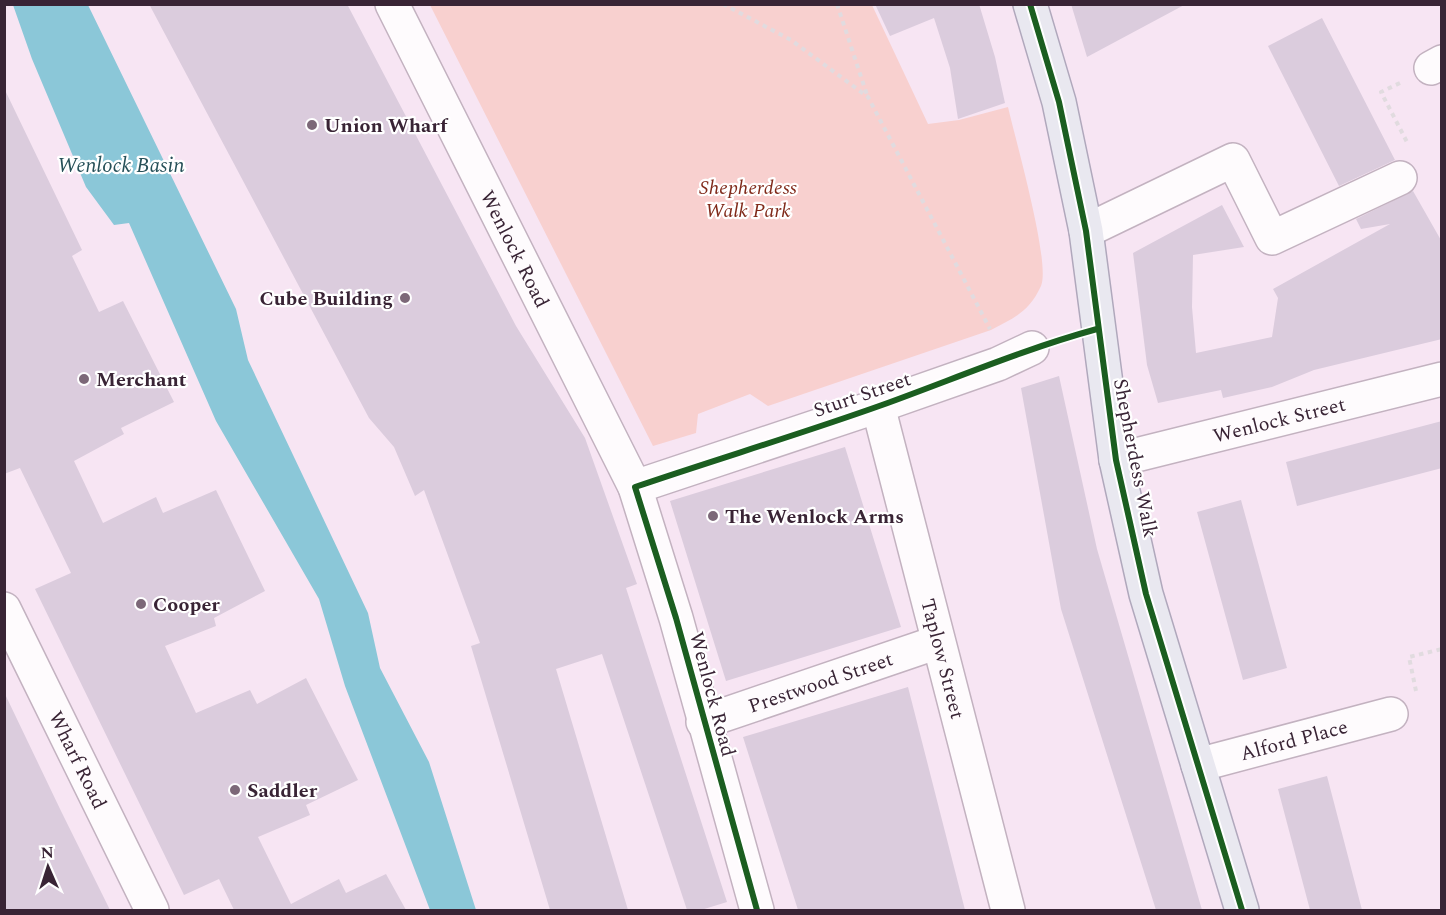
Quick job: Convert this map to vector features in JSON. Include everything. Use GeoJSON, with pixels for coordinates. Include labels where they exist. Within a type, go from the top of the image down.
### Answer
{"type":"FeatureCollection","features":[{"type":"Feature","properties":{"kind":"main road","name":"Shepherdess Walk"},"geometry":{"type":"LineString","coordinates":[[1030,4],[1059,102],[1086,231],[1116,460],[1146,594],[1242,910]]}},
{"type":"Feature","properties":{"kind":"street","name":"Wenlock Road"},"geometry":{"type":"LineString","coordinates":[[392,4],[635,486],[676,618],[702,722],[757,910]]}},
{"type":"Feature","properties":{"kind":"street"},"geometry":{"type":"LineString","coordinates":[[1086,231],[1233,160],[1272,238],[1400,178]]}},
{"type":"Feature","properties":{"kind":"street","name":"Sturt Street"},"geometry":{"type":"LineString","coordinates":[[635,486],[878,406],[998,364],[1032,348]]}},
{"type":"Feature","properties":{"kind":"street","name":"Wenlock Street"},"geometry":{"type":"LineString","coordinates":[[1116,460],[1442,379]]}},
{"type":"Feature","properties":{"kind":"street","name":"Taplow Street"},"geometry":{"type":"LineString","coordinates":[[878,406],[1008,910]]}},
{"type":"Feature","properties":{"kind":"street","name":"Wharf Road"},"geometry":{"type":"LineString","coordinates":[[4,609],[152,910]]}},
{"type":"Feature","properties":{"kind":"street","name":"Prestwood Street"},"geometry":{"type":"LineString","coordinates":[[702,722],[938,642]]}},
{"type":"Feature","properties":{"kind":"street","name":"Alford Place"},"geometry":{"type":"LineString","coordinates":[[1198,765],[1391,714]]}},
{"type":"Feature","properties":{"kind":"path"},"geometry":{"type":"LineString","coordinates":[[723,4],[791,40],[868,97]]}},
{"type":"Feature","properties":{"kind":"path"},"geometry":{"type":"LineString","coordinates":[[837,4],[868,97],[991,330],[998,364]]}},
{"type":"Feature","properties":{"kind":"path"},"geometry":{"type":"LineString","coordinates":[[1400,178],[1414,158],[1381,93],[1436,65]]}},
{"type":"Feature","properties":{"kind":"path"},"geometry":{"type":"LineString","coordinates":[[1391,714],[1420,705],[1408,657],[1442,649]]}},
{"type":"Feature","properties":{"kind":"green space","name":"Shepherdess Walk Park"},"geometry":{"type":"Polygon","coordinates":[[[430,5],[872,5],[928,124],[959,120],[1008,107],[1037,227],[1043,273],[1041,286],[1026,308],[1014,318],[991,330],[768,406],[750,394],[698,414],[696,433],[653,446],[430,5]]]}},
{"type":"Feature","properties":{"kind":"water","name":"Wenlock Basin"},"geometry":{"type":"Polygon","coordinates":[[[13,5],[88,5],[236,309],[248,360],[368,613],[380,668],[429,762],[476,910],[430,910],[345,686],[319,599],[216,421],[129,223],[114,225],[86,187],[32,59],[13,5]]]}},
{"type":"Feature","properties":{"kind":"building"},"geometry":{"type":"Polygon","coordinates":[[[149,4],[347,4],[516,326],[585,438],[637,584],[626,588],[727,902],[701,910],[687,910],[602,654],[556,669],[628,910],[550,910],[471,646],[480,643],[424,490],[415,496],[394,447],[369,418],[149,4]]]}},
{"type":"Feature","properties":{"kind":"building"},"geometry":{"type":"Polygon","coordinates":[[[875,4],[979,4],[995,57],[1005,103],[958,119],[950,68],[934,18],[890,36],[875,4]]]}},
{"type":"Feature","properties":{"kind":"building"},"geometry":{"type":"Polygon","coordinates":[[[1071,4],[1186,4],[1087,57],[1071,4]]]}},
{"type":"Feature","properties":{"kind":"building"},"geometry":{"type":"Polygon","coordinates":[[[1322,18],[1395,160],[1339,186],[1268,46],[1322,18]]]}},
{"type":"Feature","properties":{"kind":"building"},"geometry":{"type":"Polygon","coordinates":[[[4,88],[82,250],[72,256],[99,312],[123,301],[174,402],[121,428],[124,434],[74,461],[103,523],[156,497],[163,513],[216,490],[265,591],[214,618],[216,626],[165,646],[196,713],[250,690],[257,704],[306,678],[358,780],[306,805],[310,815],[258,837],[291,904],[339,879],[346,893],[386,874],[406,910],[234,910],[219,879],[184,895],[35,589],[71,573],[20,468],[4,474],[4,88]]]}},
{"type":"Feature","properties":{"kind":"building"},"geometry":{"type":"Polygon","coordinates":[[[1413,191],[1442,242],[1442,339],[1314,370],[1272,387],[1223,398],[1221,390],[1158,403],[1147,365],[1133,253],[1222,205],[1244,247],[1193,255],[1192,307],[1196,353],[1272,337],[1278,298],[1273,289],[1390,224],[1361,229],[1356,219],[1413,191]]]}},
{"type":"Feature","properties":{"kind":"building"},"geometry":{"type":"Polygon","coordinates":[[[1059,376],[1097,549],[1202,910],[1156,910],[1061,609],[1021,388],[1059,376]]]}},
{"type":"Feature","properties":{"kind":"building"},"geometry":{"type":"Polygon","coordinates":[[[1442,421],[1442,468],[1297,506],[1286,462],[1442,421]]]}},
{"type":"Feature","properties":{"kind":"building"},"geometry":{"type":"Polygon","coordinates":[[[845,447],[901,627],[726,681],[670,501],[845,447]]]}},
{"type":"Feature","properties":{"kind":"building"},"geometry":{"type":"Polygon","coordinates":[[[1241,500],[1287,668],[1243,680],[1197,512],[1241,500]]]}},
{"type":"Feature","properties":{"kind":"building"},"geometry":{"type":"Polygon","coordinates":[[[908,687],[965,910],[798,910],[743,737],[908,687]]]}},
{"type":"Feature","properties":{"kind":"building"},"geometry":{"type":"Polygon","coordinates":[[[4,692],[61,811],[110,910],[4,910],[4,692]]]}},
{"type":"Feature","properties":{"kind":"building"},"geometry":{"type":"Polygon","coordinates":[[[1327,776],[1362,910],[1310,910],[1278,789],[1327,776]]]}},
{"type":"Feature","properties":{"kind":"cycle path"},"geometry":{"type":"LineString","coordinates":[[1030,4],[1059,102],[1086,231],[1116,460],[1146,594],[1242,910]]}},
{"type":"Feature","properties":{"kind":"cycle path"},"geometry":{"type":"LineString","coordinates":[[757,910],[676,618],[635,487],[851,416],[1016,355],[1097,329]]}},
{"type":"Feature","properties":{"kind":"place","name":"Union Wharf"},"geometry":{"type":"Point","coordinates":[312,125]}},
{"type":"Feature","properties":{"kind":"place","name":"Cube Building"},"geometry":{"type":"Point","coordinates":[405,298]}},
{"type":"Feature","properties":{"kind":"place","name":"Merchant"},"geometry":{"type":"Point","coordinates":[84,379]}},
{"type":"Feature","properties":{"kind":"place","name":"The Wenlock Arms"},"geometry":{"type":"Point","coordinates":[713,516]}},
{"type":"Feature","properties":{"kind":"place","name":"Cooper"},"geometry":{"type":"Point","coordinates":[141,604]}},
{"type":"Feature","properties":{"kind":"place","name":"Saddler"},"geometry":{"type":"Point","coordinates":[235,790]}}]}
